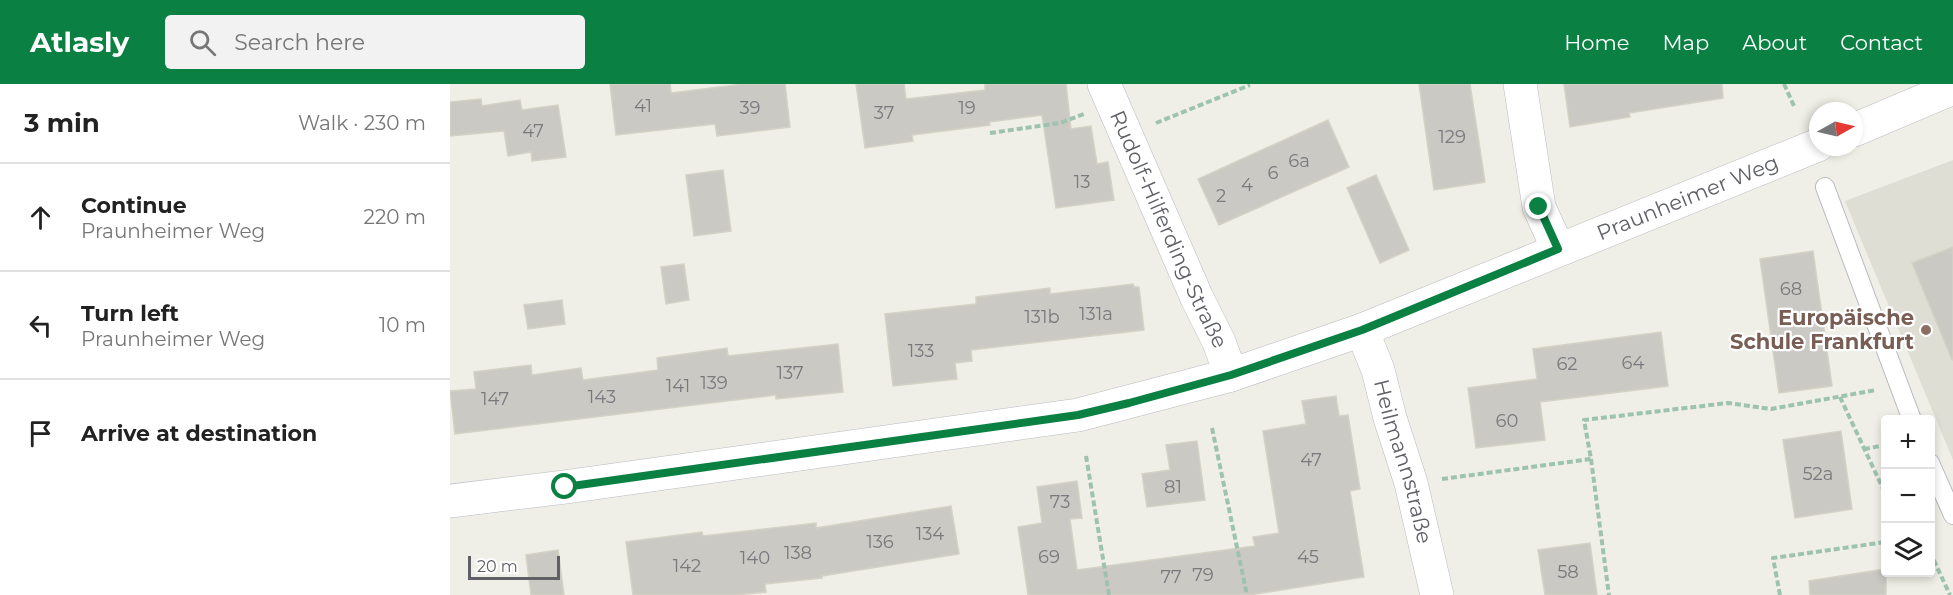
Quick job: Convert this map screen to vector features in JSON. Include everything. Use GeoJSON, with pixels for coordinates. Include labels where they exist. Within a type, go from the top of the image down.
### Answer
{"type":"FeatureCollection","features":[{"type":"Feature","properties":{"kind":"main road"},"geometry":{"type":"LineString","coordinates":[[1520,84],[1539,207],[1558,249]]}},
{"type":"Feature","properties":{"kind":"main road"},"geometry":{"type":"LineString","coordinates":[[1863,126],[1953,88]]}},
{"type":"Feature","properties":{"kind":"main road","name":"Rudolf-Hilferding-Straße"},"geometry":{"type":"LineString","coordinates":[[1109,94],[1197,298],[1219,342],[1231,375]]}},
{"type":"Feature","properties":{"kind":"main road","name":"Praunheimer Weg"},"geometry":{"type":"LineString","coordinates":[[450,501],[1078,415],[1231,375],[1362,330],[1809,149]]}},
{"type":"Feature","properties":{"kind":"main road","name":"Heilmannstraße"},"geometry":{"type":"LineString","coordinates":[[1362,330],[1378,370],[1390,418],[1411,483],[1437,595]]}},
{"type":"Feature","properties":{"kind":"lane"},"geometry":{"type":"LineString","coordinates":[[1826,187],[1910,415]]}},
{"type":"Feature","properties":{"kind":"lane"},"geometry":{"type":"LineString","coordinates":[[1933,469],[1953,515]]}},
{"type":"Feature","properties":{"kind":"path"},"geometry":{"type":"LineString","coordinates":[[1784,84],[1794,106]]}},
{"type":"Feature","properties":{"kind":"path"},"geometry":{"type":"LineString","coordinates":[[1126,135],[1250,85]]}},
{"type":"Feature","properties":{"kind":"path"},"geometry":{"type":"LineString","coordinates":[[990,133],[1060,123],[1109,94]]}},
{"type":"Feature","properties":{"kind":"path"},"geometry":{"type":"LineString","coordinates":[[1609,595],[1584,420],[1728,403],[1771,409],[1899,386]]}},
{"type":"Feature","properties":{"kind":"path"},"geometry":{"type":"LineString","coordinates":[[1840,397],[1881,485]]}},
{"type":"Feature","properties":{"kind":"path"},"geometry":{"type":"LineString","coordinates":[[1212,428],[1247,595]]}},
{"type":"Feature","properties":{"kind":"path"},"geometry":{"type":"LineString","coordinates":[[1864,449],[1881,446]]}},
{"type":"Feature","properties":{"kind":"path"},"geometry":{"type":"LineString","coordinates":[[1086,456],[1108,595]]}},
{"type":"Feature","properties":{"kind":"path"},"geometry":{"type":"LineString","coordinates":[[1411,483],[1591,459]]}},
{"type":"Feature","properties":{"kind":"path"},"geometry":{"type":"LineString","coordinates":[[1780,595],[1773,558],[1881,543]]}},
{"type":"Feature","properties":{"kind":"path"},"geometry":{"type":"LineString","coordinates":[[1935,563],[1950,595]]}},
{"type":"Feature","properties":{"kind":"shaded area","name":"Europäische Schule Frankfurt"},"geometry":{"type":"Polygon","coordinates":[[[1953,160],[1953,460],[1935,415],[1845,201],[1953,160]]]}},
{"type":"Feature","properties":{"kind":"building"},"geometry":{"type":"Polygon","coordinates":[[[610,84],[670,84],[671,93],[744,84],[785,84],[790,127],[717,136],[715,124],[616,135],[610,84]]]}},
{"type":"Feature","properties":{"kind":"building"},"geometry":{"type":"Polygon","coordinates":[[[856,84],[904,84],[906,99],[985,90],[985,84],[1066,84],[1071,129],[1091,126],[1097,164],[1108,162],[1114,200],[1056,208],[1042,115],[989,122],[990,125],[912,135],[913,141],[865,148],[856,84]]]}},
{"type":"Feature","properties":{"kind":"building"},"geometry":{"type":"Polygon","coordinates":[[[1419,84],[1470,84],[1485,182],[1434,190],[1419,84]]]}},
{"type":"Feature","properties":{"kind":"building"},"geometry":{"type":"Polygon","coordinates":[[[1564,84],[1722,84],[1723,98],[1629,113],[1630,117],[1570,127],[1564,84]]]}},
{"type":"Feature","properties":{"kind":"building"},"geometry":{"type":"Polygon","coordinates":[[[481,99],[482,106],[520,100],[522,110],[558,105],[566,157],[532,161],[531,152],[508,156],[504,131],[450,136],[450,102],[481,99]]]}},
{"type":"Feature","properties":{"kind":"building"},"geometry":{"type":"Polygon","coordinates":[[[1328,120],[1349,167],[1219,225],[1198,179],[1328,120]]]}},
{"type":"Feature","properties":{"kind":"building"},"geometry":{"type":"Polygon","coordinates":[[[723,170],[731,231],[694,236],[686,175],[723,170]]]}},
{"type":"Feature","properties":{"kind":"building"},"geometry":{"type":"Polygon","coordinates":[[[1376,175],[1409,250],[1380,263],[1347,188],[1376,175]]]}},
{"type":"Feature","properties":{"kind":"building"},"geometry":{"type":"Polygon","coordinates":[[[1953,247],[1953,360],[1952,360],[1912,263],[1953,247]]]}},
{"type":"Feature","properties":{"kind":"building"},"geometry":{"type":"Polygon","coordinates":[[[1813,251],[1832,386],[1779,393],[1760,259],[1813,251]]]}},
{"type":"Feature","properties":{"kind":"building"},"geometry":{"type":"Polygon","coordinates":[[[684,264],[689,300],[666,304],[661,267],[684,264]]]}},
{"type":"Feature","properties":{"kind":"building"},"geometry":{"type":"Polygon","coordinates":[[[1133,284],[1134,287],[1139,287],[1144,330],[971,350],[972,361],[955,363],[957,379],[893,386],[885,314],[976,304],[976,297],[1050,288],[1050,294],[1133,284]]]}},
{"type":"Feature","properties":{"kind":"building"},"geometry":{"type":"Polygon","coordinates":[[[562,300],[565,324],[528,329],[524,305],[562,300]]]}},
{"type":"Feature","properties":{"kind":"building"},"geometry":{"type":"Polygon","coordinates":[[[1661,332],[1668,386],[1540,402],[1545,440],[1476,448],[1468,388],[1537,379],[1533,349],[1661,332]]]}},
{"type":"Feature","properties":{"kind":"building"},"geometry":{"type":"Polygon","coordinates":[[[838,344],[843,392],[776,399],[776,395],[455,434],[450,391],[476,389],[474,372],[531,365],[532,375],[581,368],[583,380],[658,370],[657,358],[727,348],[728,356],[838,344]]]}},
{"type":"Feature","properties":{"kind":"building"},"geometry":{"type":"Polygon","coordinates":[[[1336,396],[1339,416],[1348,415],[1360,489],[1350,491],[1364,577],[1249,595],[1028,595],[1018,527],[1042,523],[1037,487],[1077,481],[1082,518],[1070,519],[1077,570],[1255,546],[1253,537],[1279,533],[1263,431],[1306,424],[1302,401],[1336,396]]]}},
{"type":"Feature","properties":{"kind":"building"},"geometry":{"type":"Polygon","coordinates":[[[1841,431],[1852,509],[1795,518],[1783,440],[1841,431]]]}},
{"type":"Feature","properties":{"kind":"building"},"geometry":{"type":"Polygon","coordinates":[[[1197,441],[1205,500],[1147,507],[1142,474],[1170,470],[1166,445],[1197,441]]]}},
{"type":"Feature","properties":{"kind":"building"},"geometry":{"type":"Polygon","coordinates":[[[951,506],[959,554],[822,576],[822,578],[765,584],[766,592],[735,595],[633,595],[626,542],[702,532],[703,536],[816,523],[816,528],[951,506]]]}},
{"type":"Feature","properties":{"kind":"building"},"geometry":{"type":"Polygon","coordinates":[[[1590,543],[1597,595],[1545,595],[1538,550],[1590,543]]]}},
{"type":"Feature","properties":{"kind":"building"},"geometry":{"type":"Polygon","coordinates":[[[558,550],[564,595],[531,595],[526,555],[558,550]]]}},
{"type":"Feature","properties":{"kind":"building"},"geometry":{"type":"Polygon","coordinates":[[[1881,570],[1881,577],[1886,577],[1886,595],[1810,595],[1809,581],[1881,570]]]}},
{"type":"Feature","properties":{"kind":"place","name":"Europäische Schule Frankfurt"},"geometry":{"type":"Point","coordinates":[1926,330]}},
{"type":"Feature","properties":{"kind":"route"},"geometry":{"type":"LineString","coordinates":[[565,487],[1078,415],[1231,375],[1362,330],[1558,249],[1539,207]]}}]}
